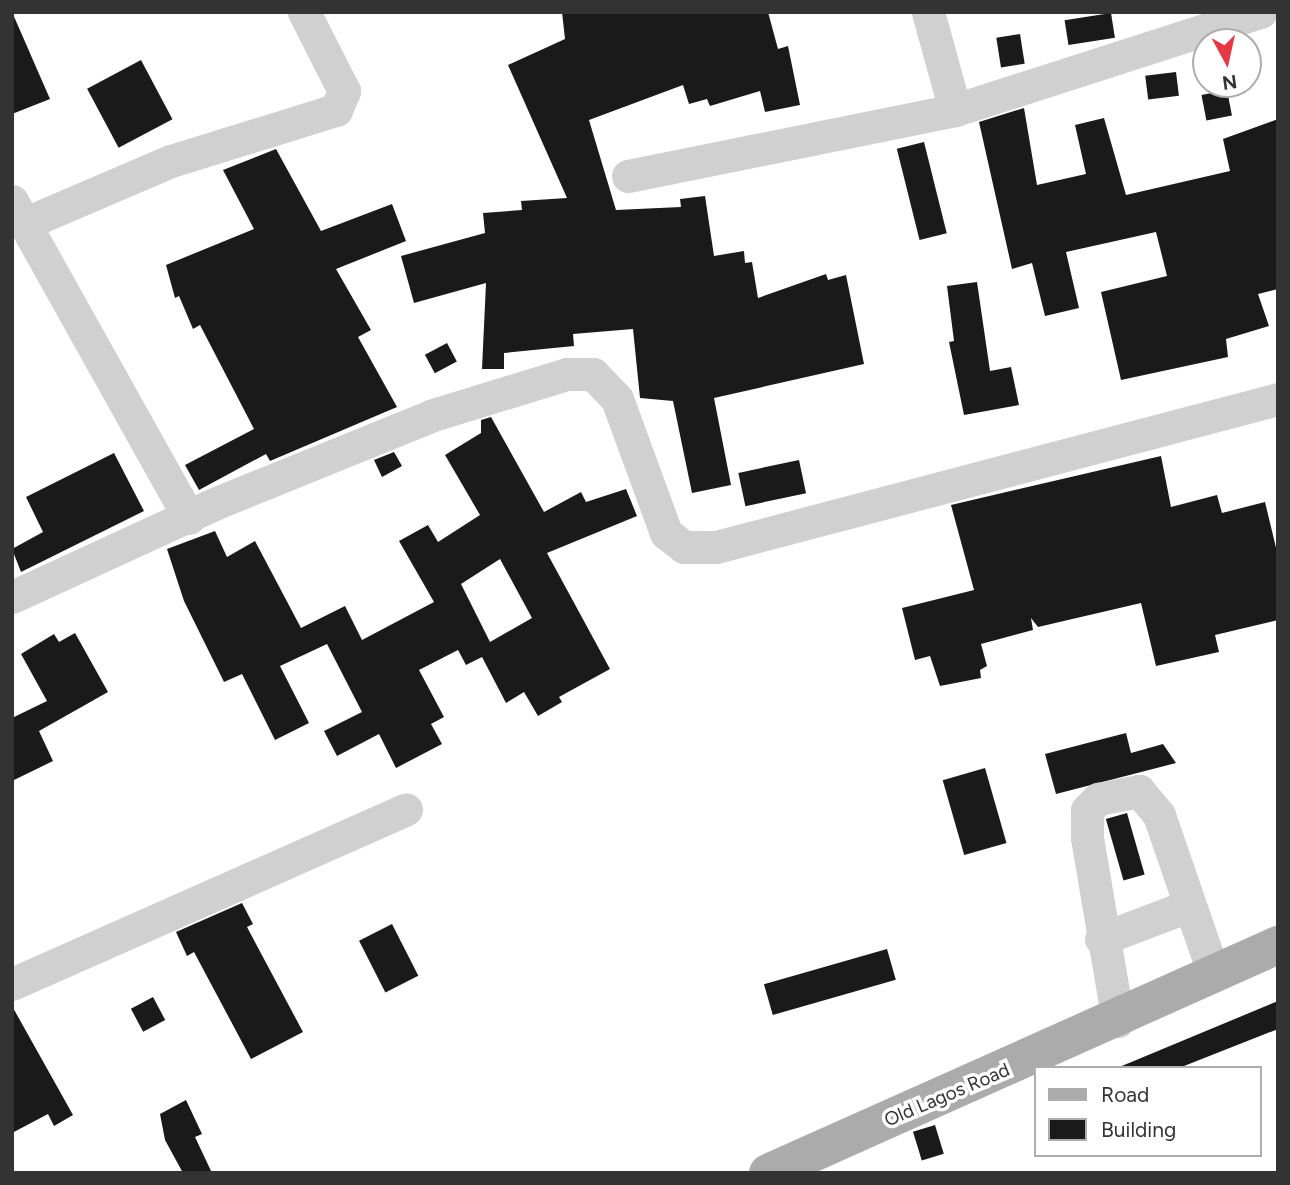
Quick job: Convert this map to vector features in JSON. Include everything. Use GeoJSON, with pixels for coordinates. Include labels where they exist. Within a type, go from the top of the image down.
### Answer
{"type":"FeatureCollection","features":[{"type":"Feature","properties":{"kind":"main road","name":"Old Lagos Road"},"geometry":{"type":"LineString","coordinates":[[768,1173],[1118,1021],[1278,945]]}},
{"type":"Feature","properties":{"kind":"street"},"geometry":{"type":"LineString","coordinates":[[189,518],[19,212],[336,110],[344,92],[304,12]]}},
{"type":"Feature","properties":{"kind":"street"},"geometry":{"type":"LineString","coordinates":[[928,12],[955,110]]}},
{"type":"Feature","properties":{"kind":"street"},"geometry":{"type":"LineString","coordinates":[[628,176],[955,110],[1261,12]]}},
{"type":"Feature","properties":{"kind":"street"},"geometry":{"type":"LineString","coordinates":[[12,597],[189,518],[433,415],[568,374],[593,374],[617,398],[666,533],[684,547],[716,547],[1278,399]]}},
{"type":"Feature","properties":{"kind":"street"},"geometry":{"type":"LineString","coordinates":[[1118,1021],[1101,939],[1087,810],[1116,792],[1139,791],[1159,815],[1188,906],[1214,975]]}},
{"type":"Feature","properties":{"kind":"street"},"geometry":{"type":"LineString","coordinates":[[12,984],[406,809]]}},
{"type":"Feature","properties":{"kind":"street"},"geometry":{"type":"LineString","coordinates":[[1101,939],[1188,906]]}},
{"type":"Feature","properties":{"kind":"building"},"geometry":{"type":"Polygon","coordinates":[[[12,12],[50,99],[12,114],[12,12]]]}},
{"type":"Feature","properties":{"kind":"building"},"geometry":{"type":"Polygon","coordinates":[[[562,12],[768,12],[778,49],[788,46],[800,105],[765,112],[760,91],[710,106],[707,99],[689,104],[683,85],[589,120],[616,210],[681,207],[680,199],[705,196],[714,256],[744,251],[745,263],[752,262],[758,298],[826,274],[828,280],[846,275],[864,364],[714,398],[731,485],[692,493],[673,401],[640,398],[633,329],[573,334],[574,346],[504,353],[504,369],[482,369],[486,283],[414,303],[401,256],[485,233],[483,213],[522,210],[521,201],[567,198],[508,65],[565,39],[562,12]]]}},
{"type":"Feature","properties":{"kind":"building"},"geometry":{"type":"Polygon","coordinates":[[[1111,13],[1115,38],[1068,45],[1065,20],[1111,13]]]}},
{"type":"Feature","properties":{"kind":"building"},"geometry":{"type":"Polygon","coordinates":[[[1020,34],[1025,64],[1001,67],[996,38],[1020,34]]]}},
{"type":"Feature","properties":{"kind":"building"},"geometry":{"type":"Polygon","coordinates":[[[141,60],[172,119],[119,148],[87,89],[141,60]]]}},
{"type":"Feature","properties":{"kind":"building"},"geometry":{"type":"Polygon","coordinates":[[[1176,72],[1179,96],[1148,100],[1145,76],[1176,72]]]}},
{"type":"Feature","properties":{"kind":"building"},"geometry":{"type":"Polygon","coordinates":[[[1202,98],[1229,98],[1232,116],[1206,120],[1202,98]]]}},
{"type":"Feature","properties":{"kind":"building"},"geometry":{"type":"Polygon","coordinates":[[[1024,108],[1037,185],[1086,174],[1075,125],[1104,118],[1126,195],[1230,171],[1223,139],[1278,119],[1278,289],[1258,294],[1269,326],[1226,339],[1228,357],[1121,380],[1101,292],[1167,276],[1156,232],[1066,252],[1079,308],[1045,316],[1032,263],[1012,269],[979,122],[1024,108]]]}},
{"type":"Feature","properties":{"kind":"building"},"geometry":{"type":"Polygon","coordinates":[[[924,142],[947,233],[920,240],[897,149],[924,142]]]}},
{"type":"Feature","properties":{"kind":"building"},"geometry":{"type":"Polygon","coordinates":[[[276,149],[321,231],[392,204],[406,241],[336,269],[371,330],[358,337],[397,407],[270,461],[266,454],[199,490],[185,465],[254,429],[200,325],[193,329],[179,296],[175,298],[166,265],[254,229],[223,170],[276,149]]]}},
{"type":"Feature","properties":{"kind":"building"},"geometry":{"type":"Polygon","coordinates":[[[977,282],[990,371],[1011,367],[1019,405],[964,415],[949,342],[954,341],[947,286],[977,282]]]}},
{"type":"Feature","properties":{"kind":"building"},"geometry":{"type":"Polygon","coordinates":[[[447,343],[457,362],[435,373],[425,355],[447,343]]]}},
{"type":"Feature","properties":{"kind":"building"},"geometry":{"type":"Polygon","coordinates":[[[491,417],[544,512],[581,492],[586,502],[626,489],[637,516],[547,553],[610,669],[559,697],[562,702],[538,716],[524,692],[506,703],[482,657],[466,665],[458,650],[419,670],[444,717],[431,724],[442,744],[396,768],[379,734],[337,756],[324,731],[362,712],[327,644],[280,666],[309,723],[275,740],[242,674],[224,682],[184,601],[167,549],[215,531],[227,557],[255,541],[301,628],[345,606],[362,640],[434,602],[399,541],[428,525],[438,542],[480,515],[445,455],[481,433],[481,420],[491,417]],[[500,559],[461,584],[490,642],[532,618],[500,559]]]}},
{"type":"Feature","properties":{"kind":"building"},"geometry":{"type":"Polygon","coordinates":[[[394,452],[402,466],[382,477],[374,460],[394,452]]]}},
{"type":"Feature","properties":{"kind":"building"},"geometry":{"type":"Polygon","coordinates":[[[114,453],[144,511],[21,572],[12,549],[43,532],[26,497],[114,453]]]}},
{"type":"Feature","properties":{"kind":"building"},"geometry":{"type":"Polygon","coordinates":[[[1161,456],[1171,507],[1217,495],[1222,513],[1265,502],[1278,556],[1278,620],[1215,635],[1219,652],[1156,666],[1141,603],[1038,627],[1031,618],[1033,630],[981,644],[987,666],[980,670],[981,678],[940,686],[930,656],[915,660],[902,608],[974,590],[951,505],[1161,456]]]}},
{"type":"Feature","properties":{"kind":"building"},"geometry":{"type":"Polygon","coordinates":[[[799,460],[806,493],[745,506],[738,473],[799,460]]]}},
{"type":"Feature","properties":{"kind":"building"},"geometry":{"type":"Polygon","coordinates":[[[75,633],[108,692],[39,731],[53,761],[12,781],[12,718],[47,701],[21,654],[54,634],[59,642],[75,633]]]}},
{"type":"Feature","properties":{"kind":"building"},"geometry":{"type":"Polygon","coordinates":[[[1126,733],[1131,753],[1163,744],[1176,763],[1056,794],[1045,754],[1126,733]]]}},
{"type":"Feature","properties":{"kind":"building"},"geometry":{"type":"Polygon","coordinates":[[[985,768],[1006,843],[964,855],[943,780],[985,768]]]}},
{"type":"Feature","properties":{"kind":"building"},"geometry":{"type":"Polygon","coordinates":[[[1127,813],[1145,875],[1123,881],[1106,819],[1127,813]]]}},
{"type":"Feature","properties":{"kind":"building"},"geometry":{"type":"Polygon","coordinates":[[[242,903],[253,924],[247,927],[303,1032],[251,1059],[194,952],[187,956],[176,932],[242,903]]]}},
{"type":"Feature","properties":{"kind":"building"},"geometry":{"type":"Polygon","coordinates":[[[392,924],[418,976],[385,992],[359,941],[392,924]]]}},
{"type":"Feature","properties":{"kind":"building"},"geometry":{"type":"Polygon","coordinates":[[[887,949],[896,980],[773,1015],[764,984],[887,949]]]}},
{"type":"Feature","properties":{"kind":"building"},"geometry":{"type":"Polygon","coordinates":[[[153,997],[165,1020],[143,1032],[131,1009],[153,997]]]}},
{"type":"Feature","properties":{"kind":"building"},"geometry":{"type":"Polygon","coordinates":[[[1278,1001],[1278,1029],[1184,1066],[1122,1066],[1278,1001]]]}},
{"type":"Feature","properties":{"kind":"building"},"geometry":{"type":"Polygon","coordinates":[[[12,1006],[73,1115],[54,1126],[48,1114],[12,1133],[12,1006]]]}},
{"type":"Feature","properties":{"kind":"building"},"geometry":{"type":"Polygon","coordinates":[[[186,1100],[202,1134],[195,1137],[212,1173],[183,1173],[165,1140],[160,1114],[186,1100]]]}},
{"type":"Feature","properties":{"kind":"building"},"geometry":{"type":"Polygon","coordinates":[[[935,1125],[944,1154],[922,1160],[913,1132],[935,1125]]]}}]}
